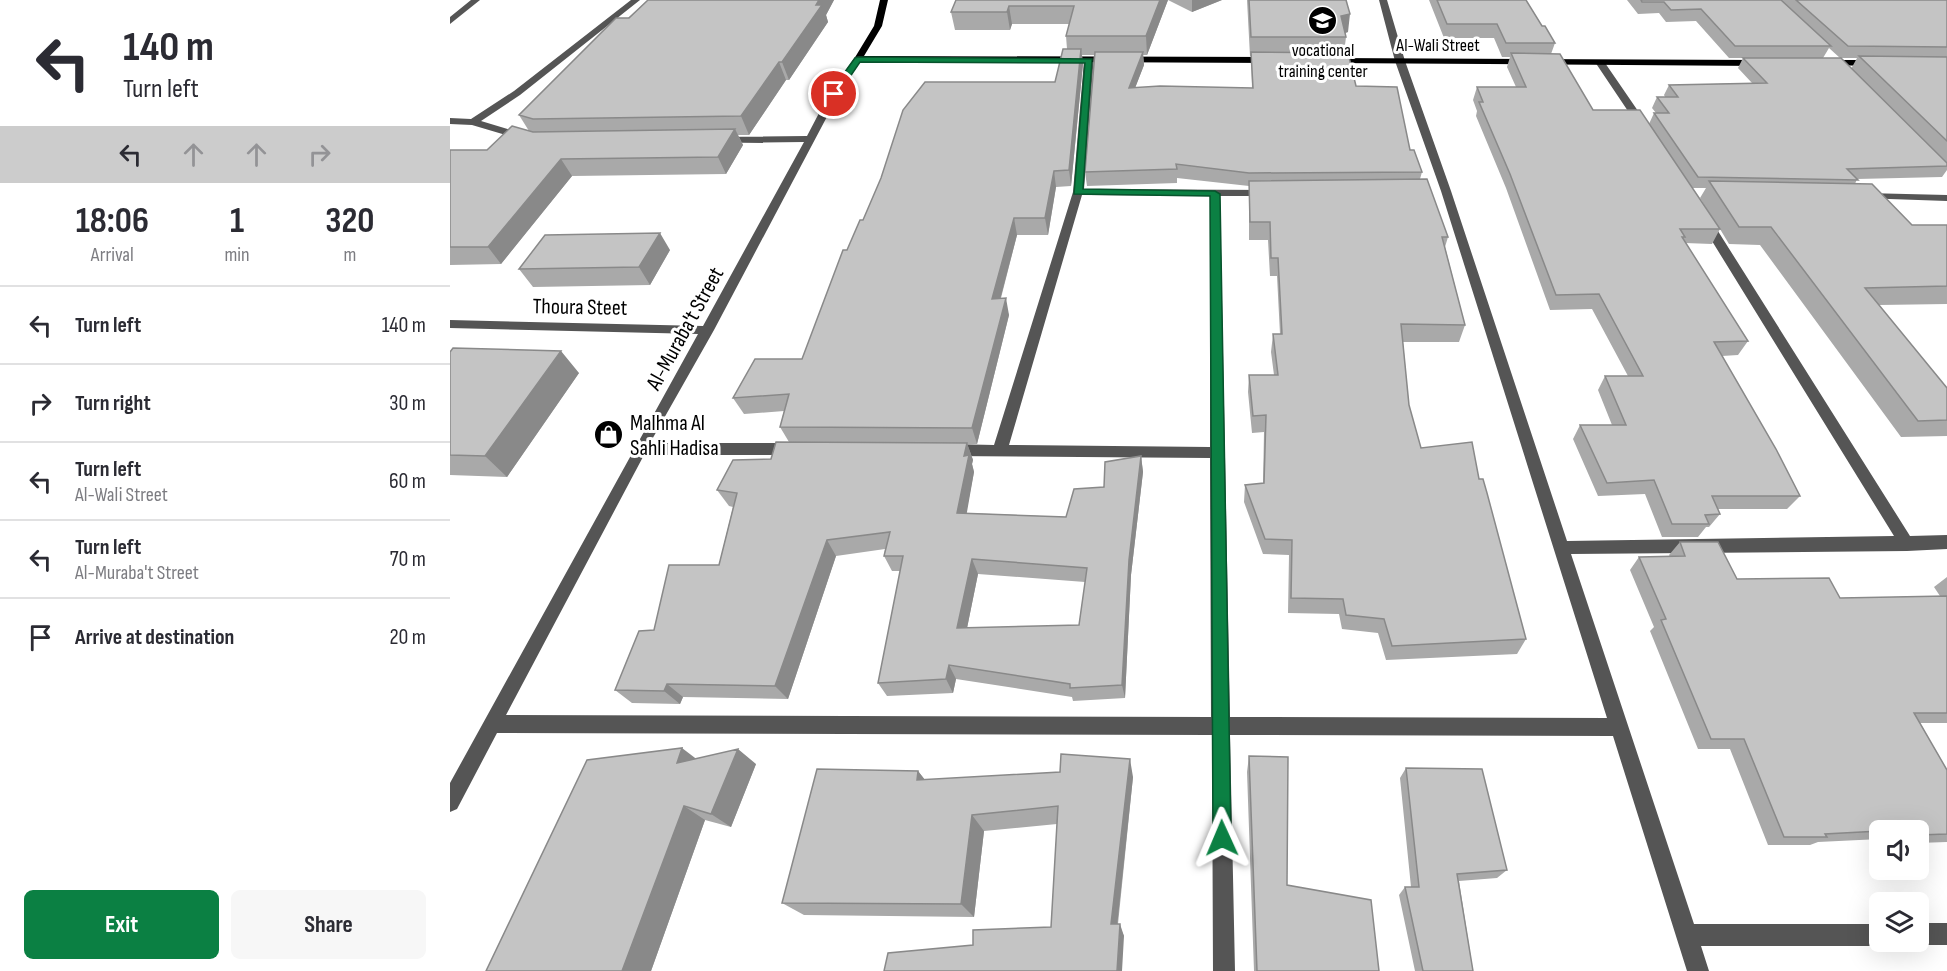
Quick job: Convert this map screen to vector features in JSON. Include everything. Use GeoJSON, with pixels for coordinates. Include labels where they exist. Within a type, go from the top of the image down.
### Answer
{"type":"FeatureCollection","features":[{"type":"Feature","properties":{"kind":"main road","name":"Al-Muraba't Street"},"geometry":{"type":"LineString","coordinates":[[858,59],[878,26],[884,0]]}},
{"type":"Feature","properties":{"kind":"main road"},"geometry":{"type":"LineString","coordinates":[[858,59],[1282,60]]}},
{"type":"Feature","properties":{"kind":"main road","name":"Al-Wali Street"},"geometry":{"type":"LineString","coordinates":[[1318,61],[1766,63]]}},
{"type":"Feature","properties":{"kind":"main road"},"geometry":{"type":"LineString","coordinates":[[1814,63],[1881,63]]}},
{"type":"Feature","properties":{"kind":"street"},"geometry":{"type":"LineString","coordinates":[[450,21],[476,0]]}},
{"type":"Feature","properties":{"kind":"street"},"geometry":{"type":"LineString","coordinates":[[473,122],[516,93],[636,0]]}},
{"type":"Feature","properties":{"kind":"street"},"geometry":{"type":"LineString","coordinates":[[1383,0],[1440,191],[1560,548],[1698,971]]}},
{"type":"Feature","properties":{"kind":"street"},"geometry":{"type":"LineString","coordinates":[[1829,55],[1846,72]]}},
{"type":"Feature","properties":{"kind":"street","name":"Al-Muraba't Street"},"geometry":{"type":"LineString","coordinates":[[450,802],[834,94],[858,59]]}},
{"type":"Feature","properties":{"kind":"street"},"geometry":{"type":"LineString","coordinates":[[1000,450],[1078,192],[1089,60]]}},
{"type":"Feature","properties":{"kind":"street"},"geometry":{"type":"LineString","coordinates":[[1600,62],[1650,137]]}},
{"type":"Feature","properties":{"kind":"street"},"geometry":{"type":"LineString","coordinates":[[450,122],[473,122],[533,140]]}},
{"type":"Feature","properties":{"kind":"street"},"geometry":{"type":"LineString","coordinates":[[706,141],[810,139]]}},
{"type":"Feature","properties":{"kind":"street"},"geometry":{"type":"LineString","coordinates":[[1078,192],[1285,193]]}},
{"type":"Feature","properties":{"kind":"street"},"geometry":{"type":"LineString","coordinates":[[1215,194],[1216,453],[1224,971]]}},
{"type":"Feature","properties":{"kind":"street"},"geometry":{"type":"LineString","coordinates":[[1853,196],[1947,198]]}},
{"type":"Feature","properties":{"kind":"street"},"geometry":{"type":"LineString","coordinates":[[1701,213],[1907,544]]}},
{"type":"Feature","properties":{"kind":"street","name":"Thoura Steet"},"geometry":{"type":"LineString","coordinates":[[450,324],[708,330]]}},
{"type":"Feature","properties":{"kind":"street"},"geometry":{"type":"LineString","coordinates":[[640,449],[814,449]]}},
{"type":"Feature","properties":{"kind":"street"},"geometry":{"type":"LineString","coordinates":[[930,449],[1216,453]]}},
{"type":"Feature","properties":{"kind":"street"},"geometry":{"type":"LineString","coordinates":[[1560,548],[1947,542]]}},
{"type":"Feature","properties":{"kind":"street"},"geometry":{"type":"LineString","coordinates":[[493,724],[1619,727]]}},
{"type":"Feature","properties":{"kind":"street"},"geometry":{"type":"LineString","coordinates":[[1686,935],[1869,934]]}},
{"type":"Feature","properties":{"kind":"street"},"geometry":{"type":"LineString","coordinates":[[1929,934],[1947,934]]}},
{"type":"Feature","properties":{"kind":"building"},"geometry":{"type":"Polygon","coordinates":[[[648,0],[819,0],[816,5],[822,5],[741,116],[533,119],[519,115],[616,18],[629,18],[648,0]]]}},
{"type":"Feature","properties":{"kind":"building"},"geometry":{"type":"Polygon","coordinates":[[[956,0],[1160,0],[1146,36],[1066,36],[1074,6],[1009,6],[1007,12],[951,12],[956,0]]]}},
{"type":"Feature","properties":{"kind":"building"},"geometry":{"type":"Polygon","coordinates":[[[1249,0],[1346,0],[1350,14],[1341,16],[1346,37],[1251,37],[1249,0]]]}},
{"type":"Feature","properties":{"kind":"building"},"geometry":{"type":"Polygon","coordinates":[[[1437,0],[1526,0],[1555,43],[1506,43],[1497,24],[1447,24],[1437,0]]]}},
{"type":"Feature","properties":{"kind":"building"},"geometry":{"type":"Polygon","coordinates":[[[1641,0],[1781,0],[1831,46],[1735,46],[1701,9],[1671,10],[1664,2],[1642,2],[1641,0]]]}},
{"type":"Feature","properties":{"kind":"building"},"geometry":{"type":"Polygon","coordinates":[[[1796,0],[1947,0],[1947,47],[1848,46],[1796,0]]]}},
{"type":"Feature","properties":{"kind":"building"},"geometry":{"type":"Polygon","coordinates":[[[1063,49],[1081,49],[1069,170],[1054,171],[1045,218],[1014,218],[992,299],[1006,298],[972,428],[780,427],[789,394],[733,398],[755,359],[802,359],[843,250],[847,250],[860,220],[863,220],[881,178],[903,110],[925,82],[1055,82],[1063,49]]]}},
{"type":"Feature","properties":{"kind":"building"},"geometry":{"type":"Polygon","coordinates":[[[1095,52],[1143,52],[1129,88],[1160,86],[1253,88],[1251,52],[1348,53],[1356,86],[1397,87],[1410,150],[1414,150],[1422,172],[1249,173],[1176,164],[1177,169],[1085,172],[1095,52]]]}},
{"type":"Feature","properties":{"kind":"building"},"geometry":{"type":"Polygon","coordinates":[[[1511,53],[1560,54],[1593,110],[1640,110],[1720,229],[1680,229],[1685,237],[1682,237],[1748,341],[1714,342],[1776,449],[1800,496],[1712,496],[1720,514],[1705,515],[1709,524],[1672,524],[1654,480],[1607,483],[1580,425],[1626,425],[1605,376],[1643,376],[1599,294],[1556,295],[1510,174],[1479,102],[1483,102],[1477,87],[1526,87],[1511,53]]]}},
{"type":"Feature","properties":{"kind":"building"},"geometry":{"type":"Polygon","coordinates":[[[1859,56],[1947,57],[1947,141],[1859,56]]]}},
{"type":"Feature","properties":{"kind":"building"},"geometry":{"type":"Polygon","coordinates":[[[1743,58],[1841,58],[1947,163],[1947,166],[1847,169],[1858,180],[1698,177],[1654,113],[1669,113],[1657,97],[1678,97],[1669,85],[1767,83],[1743,58]]]}},
{"type":"Feature","properties":{"kind":"building"},"geometry":{"type":"Polygon","coordinates":[[[512,126],[533,132],[735,129],[718,157],[561,159],[488,247],[450,247],[450,150],[487,150],[512,126]]]}},
{"type":"Feature","properties":{"kind":"building"},"geometry":{"type":"Polygon","coordinates":[[[1427,179],[1448,237],[1442,237],[1465,325],[1401,324],[1409,405],[1421,448],[1472,442],[1479,479],[1483,479],[1526,639],[1392,646],[1384,619],[1346,615],[1343,599],[1291,598],[1292,540],[1265,539],[1245,485],[1264,483],[1266,415],[1253,416],[1249,375],[1278,375],[1273,334],[1282,334],[1278,258],[1271,258],[1270,222],[1250,222],[1249,181],[1427,179]]]}},
{"type":"Feature","properties":{"kind":"building"},"geometry":{"type":"Polygon","coordinates":[[[1709,181],[1872,184],[1912,225],[1947,225],[1947,286],[1865,288],[1947,388],[1947,420],[1918,421],[1771,227],[1739,227],[1709,181]]]}},
{"type":"Feature","properties":{"kind":"building"},"geometry":{"type":"Polygon","coordinates":[[[660,233],[639,267],[519,269],[545,235],[660,233]]]}},
{"type":"Feature","properties":{"kind":"building"},"geometry":{"type":"Polygon","coordinates":[[[453,348],[561,351],[485,456],[450,455],[450,352],[453,348]]]}},
{"type":"Feature","properties":{"kind":"building"},"geometry":{"type":"Polygon","coordinates":[[[776,442],[967,443],[964,456],[969,455],[957,513],[1066,517],[1074,489],[1104,487],[1105,462],[1141,456],[1129,560],[1122,685],[1070,688],[1070,684],[949,665],[946,679],[878,683],[903,556],[884,556],[890,532],[827,540],[775,686],[667,684],[664,691],[615,690],[639,631],[654,630],[669,565],[719,565],[737,493],[717,490],[733,460],[771,459],[776,442]],[[972,559],[957,628],[1079,625],[1087,568],[972,559]]]}},
{"type":"Feature","properties":{"kind":"building"},"geometry":{"type":"Polygon","coordinates":[[[1680,542],[1718,542],[1737,579],[1829,578],[1840,598],[1947,596],[1947,713],[1914,713],[1947,770],[1947,834],[1929,835],[1929,820],[1869,820],[1869,832],[1825,834],[1827,837],[1784,837],[1744,739],[1711,739],[1661,620],[1666,619],[1639,557],[1685,556],[1680,542]]]}},
{"type":"Feature","properties":{"kind":"building"},"geometry":{"type":"Polygon","coordinates":[[[682,748],[677,763],[738,749],[711,814],[684,806],[622,971],[486,971],[587,760],[682,748]]]}},
{"type":"Feature","properties":{"kind":"building"},"geometry":{"type":"Polygon","coordinates":[[[1061,754],[1130,759],[1111,924],[1120,924],[1117,971],[884,971],[888,953],[973,945],[973,930],[1051,927],[1058,806],[972,815],[961,904],[782,903],[817,769],[918,771],[917,780],[1060,772],[1061,754]]]}},
{"type":"Feature","properties":{"kind":"building"},"geometry":{"type":"Polygon","coordinates":[[[1249,756],[1288,757],[1287,885],[1371,900],[1379,971],[1257,971],[1249,756]]]}},
{"type":"Feature","properties":{"kind":"building"},"geometry":{"type":"Polygon","coordinates":[[[1406,768],[1482,769],[1507,870],[1457,874],[1473,971],[1423,971],[1405,887],[1419,887],[1406,768]]]}},
{"type":"Feature","properties":{"kind":"place","name":"vocational training center"},"geometry":{"type":"Point","coordinates":[1323,21]}},
{"type":"Feature","properties":{"kind":"place","name":"Malhma Al Sahli Hadisa"},"geometry":{"type":"Point","coordinates":[609,435]}},
{"type":"Feature","properties":{"kind":"route"},"geometry":{"type":"LineString","coordinates":[[834,94],[858,59],[1089,60],[1078,192],[1215,194],[1216,453],[1222,838]]}}]}
